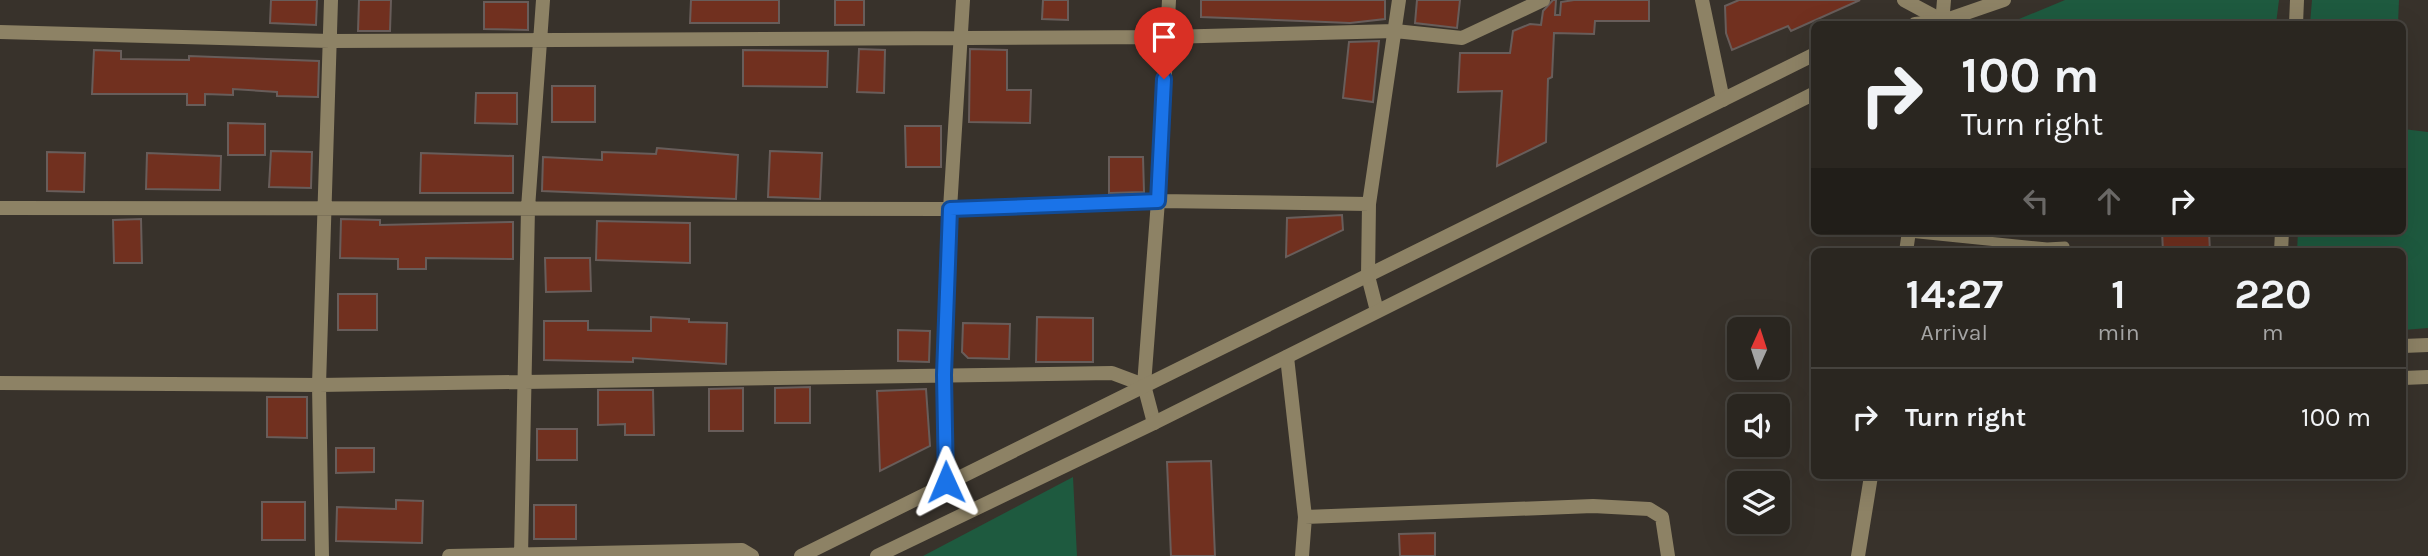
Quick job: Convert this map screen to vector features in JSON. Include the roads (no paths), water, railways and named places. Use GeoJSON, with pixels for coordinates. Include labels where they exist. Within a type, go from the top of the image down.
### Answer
{"type":"FeatureCollection","features":[{"type":"Feature","properties":{"kind":"street"},"geometry":{"type":"LineString","coordinates":[[322,556],[319,385],[331,0]]}},
{"type":"Feature","properties":{"kind":"street"},"geometry":{"type":"LineString","coordinates":[[521,555],[528,208],[543,0]]}},
{"type":"Feature","properties":{"kind":"street"},"geometry":{"type":"LineString","coordinates":[[946,482],[944,375],[950,209],[963,0]]}},
{"type":"Feature","properties":{"kind":"street"},"geometry":{"type":"LineString","coordinates":[[1154,423],[1144,386],[1169,0]]}},
{"type":"Feature","properties":{"kind":"street"},"geometry":{"type":"LineString","coordinates":[[1377,311],[1368,276],[1369,204],[1399,0]]}},
{"type":"Feature","properties":{"kind":"street"},"geometry":{"type":"LineString","coordinates":[[0,32],[330,41],[1166,37],[1395,31],[1462,38],[1543,0]]}},
{"type":"Feature","properties":{"kind":"street"},"geometry":{"type":"LineString","coordinates":[[1702,0],[1723,100]]}},
{"type":"Feature","properties":{"kind":"street"},"geometry":{"type":"LineString","coordinates":[[1904,0],[1937,21]]}},
{"type":"Feature","properties":{"kind":"street"},"geometry":{"type":"LineString","coordinates":[[1940,21],[1944,0]]}},
{"type":"Feature","properties":{"kind":"street"},"geometry":{"type":"LineString","coordinates":[[1946,21],[2004,0]]}},
{"type":"Feature","properties":{"kind":"street"},"geometry":{"type":"LineString","coordinates":[[2296,21],[2297,0]]}},
{"type":"Feature","properties":{"kind":"street"},"geometry":{"type":"LineString","coordinates":[[801,556],[1811,56]]}},
{"type":"Feature","properties":{"kind":"street"},"geometry":{"type":"LineString","coordinates":[[877,556],[1154,423],[1811,95]]}},
{"type":"Feature","properties":{"kind":"street"},"geometry":{"type":"LineString","coordinates":[[0,208],[950,209],[1158,201],[1369,204]]}},
{"type":"Feature","properties":{"kind":"street"},"geometry":{"type":"LineString","coordinates":[[2406,346],[2428,345]]}},
{"type":"Feature","properties":{"kind":"street"},"geometry":{"type":"LineString","coordinates":[[1287,357],[1305,517],[1302,556]]}},
{"type":"Feature","properties":{"kind":"street"},"geometry":{"type":"LineString","coordinates":[[0,383],[319,385],[1112,373],[1144,386]]}},
{"type":"Feature","properties":{"kind":"street"},"geometry":{"type":"LineString","coordinates":[[2406,378],[2428,377]]}},
{"type":"Feature","properties":{"kind":"street"},"geometry":{"type":"LineString","coordinates":[[1858,556],[1871,479]]}},
{"type":"Feature","properties":{"kind":"street"},"geometry":{"type":"LineString","coordinates":[[1305,517],[1593,506],[1649,509],[1662,517],[1668,556]]}},
{"type":"Feature","properties":{"kind":"street"},"geometry":{"type":"LineString","coordinates":[[449,556],[742,550],[752,556]]}},
{"type":"Feature","properties":{"kind":"lane"},"geometry":{"type":"LineString","coordinates":[[1937,235],[2047,247],[2065,246]]}}]}
